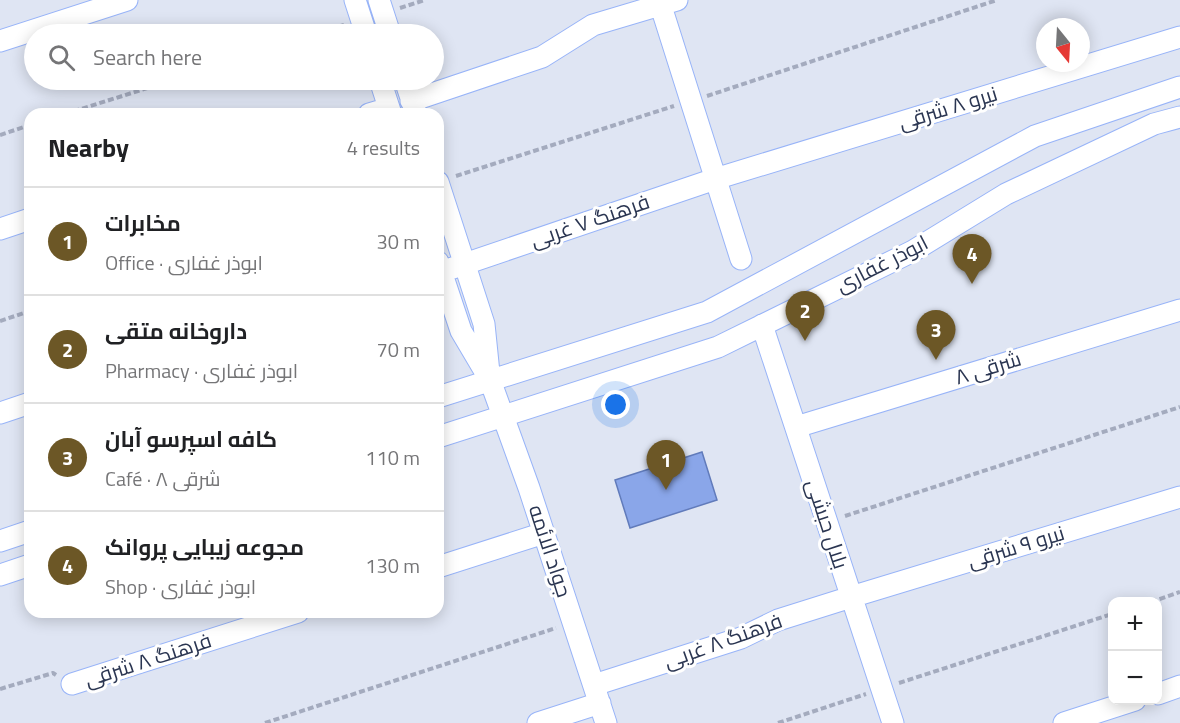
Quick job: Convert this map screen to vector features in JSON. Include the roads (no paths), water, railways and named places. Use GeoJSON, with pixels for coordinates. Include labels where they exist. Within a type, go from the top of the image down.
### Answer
{"type":"FeatureCollection","features":[{"type":"Feature","properties":{"kind":"street"},"geometry":{"type":"LineString","coordinates":[[53,24],[127,0]]}},
{"type":"Feature","properties":{"kind":"street"},"geometry":{"type":"LineString","coordinates":[[408,90],[414,107],[542,57],[593,25],[666,2],[691,101],[741,259]]}},
{"type":"Feature","properties":{"kind":"street"},"geometry":{"type":"LineString","coordinates":[[382,7],[387,24]]}},
{"type":"Feature","properties":{"kind":"street"},"geometry":{"type":"LineString","coordinates":[[0,41],[24,33]]}},
{"type":"Feature","properties":{"kind":"street","name":"نیرو ۸ شرقی"},"geometry":{"type":"LineString","coordinates":[[715,179],[1180,37]]}},
{"type":"Feature","properties":{"kind":"street","name":"ابوذر غفاری"},"geometry":{"type":"LineString","coordinates":[[444,395],[707,312],[1035,136],[1180,87]]}},
{"type":"Feature","properties":{"kind":"street"},"geometry":{"type":"LineString","coordinates":[[383,90],[389,108]]}},
{"type":"Feature","properties":{"kind":"street","name":"ابوذر غفاری"},"geometry":{"type":"LineString","coordinates":[[444,435],[718,347],[913,251],[1006,194],[1154,124],[1180,117]]}},
{"type":"Feature","properties":{"kind":"street","name":"فرهنگ ۷ غربی"},"geometry":{"type":"LineString","coordinates":[[444,268],[464,264],[715,179]]}},
{"type":"Feature","properties":{"kind":"street","name":"جواد الائمه"},"geometry":{"type":"LineString","coordinates":[[444,184],[464,264],[484,324],[490,380]]}},
{"type":"Feature","properties":{"kind":"street"},"geometry":{"type":"LineString","coordinates":[[0,229],[24,221]]}},
{"type":"Feature","properties":{"kind":"street","name":"جواد الائمه"},"geometry":{"type":"LineString","coordinates":[[444,283],[461,331],[490,380],[544,533],[600,704]]}},
{"type":"Feature","properties":{"kind":"street","name":"۸ شرقی"},"geometry":{"type":"LineString","coordinates":[[796,427],[1180,310]]}},
{"type":"Feature","properties":{"kind":"street","name":"بلال حبشی"},"geometry":{"type":"LineString","coordinates":[[762,325],[893,723]]}},
{"type":"Feature","properties":{"kind":"street"},"geometry":{"type":"LineString","coordinates":[[0,413],[24,405]]}},
{"type":"Feature","properties":{"kind":"street","name":"نیرو ۹ شرقی"},"geometry":{"type":"LineString","coordinates":[[851,597],[1180,497]]}},
{"type":"Feature","properties":{"kind":"street"},"geometry":{"type":"LineString","coordinates":[[0,541],[24,533]]}},
{"type":"Feature","properties":{"kind":"street"},"geometry":{"type":"LineString","coordinates":[[444,565],[544,533]]}},
{"type":"Feature","properties":{"kind":"street"},"geometry":{"type":"LineString","coordinates":[[0,575],[24,567]]}},
{"type":"Feature","properties":{"kind":"street","name":"فرهنگ ۸ غربی"},"geometry":{"type":"LineString","coordinates":[[538,723],[600,704],[778,620],[851,597]]}},
{"type":"Feature","properties":{"kind":"street","name":"فرهنگ ۸ شرقی"},"geometry":{"type":"LineString","coordinates":[[72,684],[279,618]]}},
{"type":"Feature","properties":{"kind":"street"},"geometry":{"type":"LineString","coordinates":[[1162,692],[1180,686]]}},
{"type":"Feature","properties":{"kind":"street"},"geometry":{"type":"LineString","coordinates":[[1064,723],[1120,705]]}},
{"type":"Feature","properties":{"kind":"place","name":"مجوعه زیبایی پروانک"},"geometry":{"type":"Point","coordinates":[972,284]}},
{"type":"Feature","properties":{"kind":"place","name":"داروخانه متقی"},"geometry":{"type":"Point","coordinates":[805,341]}},
{"type":"Feature","properties":{"kind":"place","name":"کافه اسپرسو آبان"},"geometry":{"type":"Point","coordinates":[936,360]}},
{"type":"Feature","properties":{"kind":"place","name":"مخابرات"},"geometry":{"type":"Point","coordinates":[666,490]}}]}
